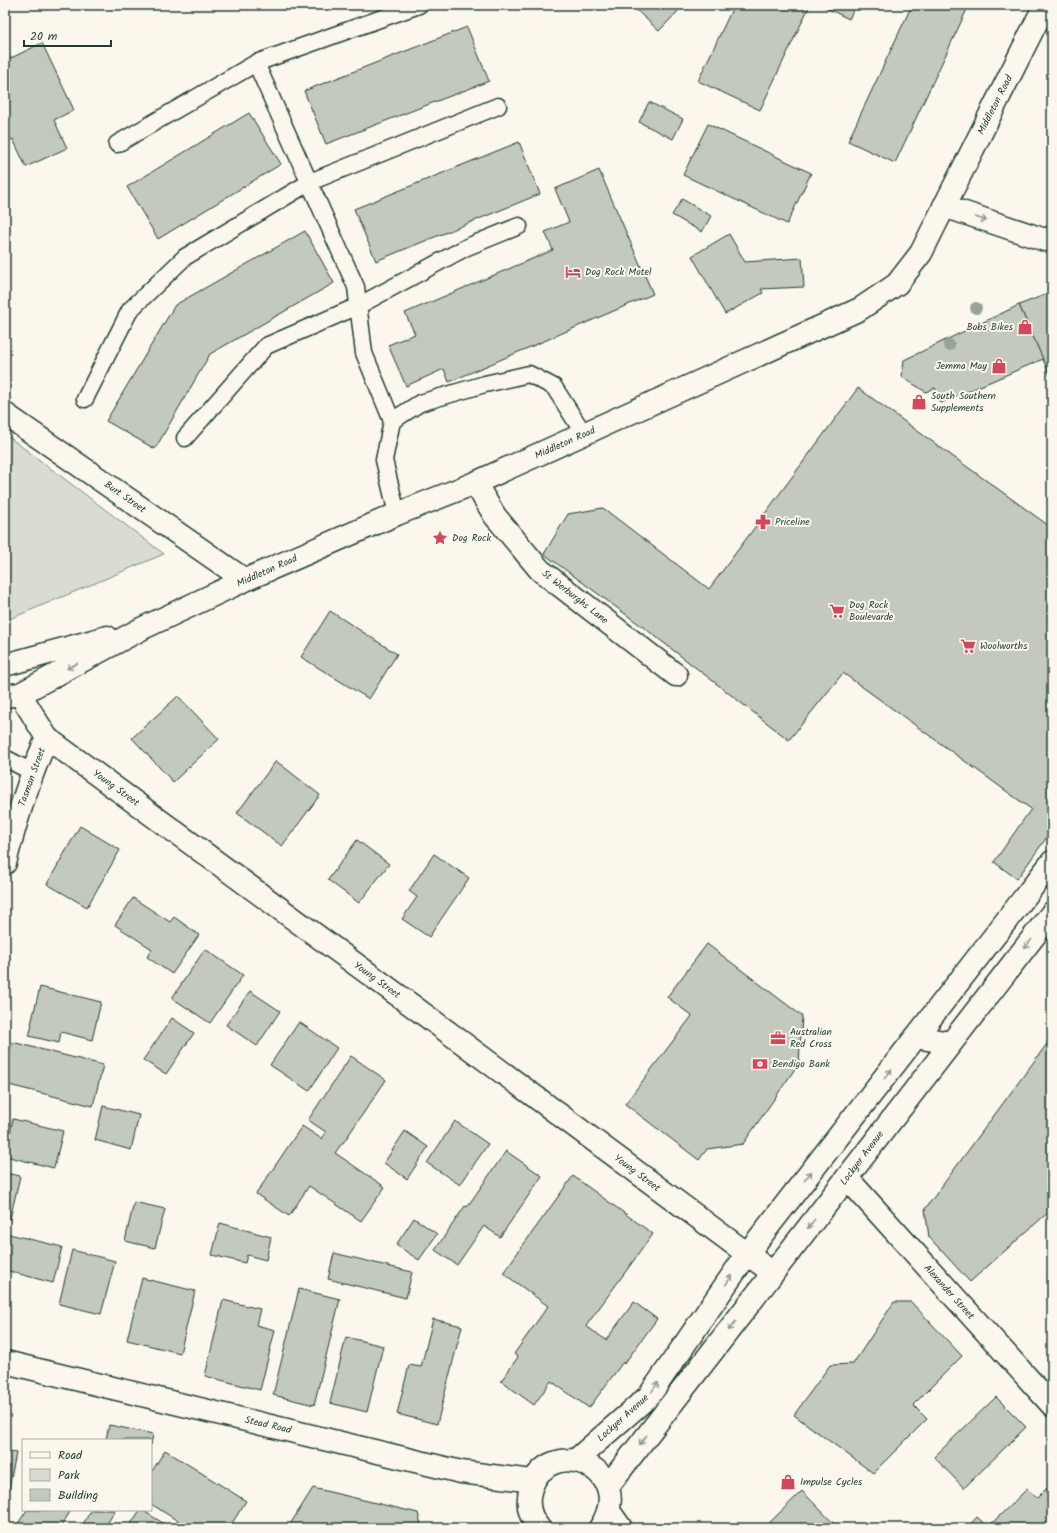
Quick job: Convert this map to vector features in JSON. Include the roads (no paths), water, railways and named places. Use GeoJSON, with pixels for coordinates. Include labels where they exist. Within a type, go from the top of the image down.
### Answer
{"type":"FeatureCollection","features":[{"type":"Feature","properties":{"kind":"main road","name":"Middleton Road"},"geometry":{"type":"LineString","coordinates":[[13,695],[143,628],[245,580],[398,514],[475,484],[860,309],[897,284],[921,253],[1045,5]]}},
{"type":"Feature","properties":{"kind":"main road"},"geometry":{"type":"LineString","coordinates":[[944,206],[1045,240],[1052,237]]}},
{"type":"Feature","properties":{"kind":"main road","name":"Burt Street"},"geometry":{"type":"LineString","coordinates":[[5,414],[245,580]]}},
{"type":"Feature","properties":{"kind":"main road","name":"St Werburghs Lane"},"geometry":{"type":"LineString","coordinates":[[475,484],[495,516],[540,570],[676,675]]}},
{"type":"Feature","properties":{"kind":"main road","name":"Middleton Road"},"geometry":{"type":"LineString","coordinates":[[5,665],[143,628]]}},
{"type":"Feature","properties":{"kind":"main road","name":"Young Street"},"geometry":{"type":"LineString","coordinates":[[13,695],[47,738],[747,1254]]}},
{"type":"Feature","properties":{"kind":"main road","name":"Tasman Street"},"geometry":{"type":"LineString","coordinates":[[5,863],[12,835],[32,772],[47,738]]}},
{"type":"Feature","properties":{"kind":"main road","name":"Lockyer Avenue"},"geometry":{"type":"LineString","coordinates":[[576,1460],[649,1396],[747,1254],[1052,862]]}},
{"type":"Feature","properties":{"kind":"main road","name":"Lockyer Avenue"},"geometry":{"type":"LineString","coordinates":[[608,1486],[1052,913]]}},
{"type":"Feature","properties":{"kind":"main road"},"geometry":{"type":"LineString","coordinates":[[916,1037],[950,1043]]}},
{"type":"Feature","properties":{"kind":"main road","name":"Alexander Street"},"geometry":{"type":"LineString","coordinates":[[847,1178],[1052,1405]]}},
{"type":"Feature","properties":{"kind":"main road"},"geometry":{"type":"LineString","coordinates":[[747,1254],[773,1273]]}},
{"type":"Feature","properties":{"kind":"main road","name":"Stead Road"},"geometry":{"type":"LineString","coordinates":[[5,1362],[461,1472],[533,1481]]}},
{"type":"Feature","properties":{"kind":"main road"},"geometry":{"type":"LineString","coordinates":[[532,1525],[528,1494],[537,1475],[548,1466],[561,1461],[576,1460],[589,1465],[600,1474],[608,1486],[610,1497],[610,1522]]}},
{"type":"Feature","properties":{"kind":"lane"},"geometry":{"type":"LineString","coordinates":[[117,144],[256,63],[419,5]]}},
{"type":"Feature","properties":{"kind":"lane"},"geometry":{"type":"LineString","coordinates":[[256,63],[356,286],[364,353],[392,421],[384,460],[398,514]]}},
{"type":"Feature","properties":{"kind":"lane"},"geometry":{"type":"LineString","coordinates":[[85,399],[130,310],[185,257],[310,182],[498,106]]}},
{"type":"Feature","properties":{"kind":"lane"},"geometry":{"type":"LineString","coordinates":[[185,438],[266,346],[358,306],[467,247],[519,226]]}},
{"type":"Feature","properties":{"kind":"lane"},"geometry":{"type":"LineString","coordinates":[[392,421],[420,403],[485,384],[529,374],[554,387],[584,434]]}},
{"type":"Feature","properties":{"kind":"lane"},"geometry":{"type":"LineString","coordinates":[[5,758],[32,772]]}},
{"type":"Feature","properties":{"kind":"place","name":"Dog Rock Motel"},"geometry":{"type":"Point","coordinates":[573,272]}},
{"type":"Feature","properties":{"kind":"place","name":"Bobs Bikes"},"geometry":{"type":"Point","coordinates":[1025,327]}},
{"type":"Feature","properties":{"kind":"place","name":"Jemma May"},"geometry":{"type":"Point","coordinates":[999,366]}},
{"type":"Feature","properties":{"kind":"place","name":"South Southern Supplements"},"geometry":{"type":"Point","coordinates":[919,402]}},
{"type":"Feature","properties":{"kind":"place","name":"Priceline"},"geometry":{"type":"Point","coordinates":[763,522]}},
{"type":"Feature","properties":{"kind":"place","name":"Dog Rock"},"geometry":{"type":"Point","coordinates":[440,538]}},
{"type":"Feature","properties":{"kind":"place","name":"Dog Rock Boulevarde"},"geometry":{"type":"Point","coordinates":[837,611]}},
{"type":"Feature","properties":{"kind":"place","name":"Woolworths"},"geometry":{"type":"Point","coordinates":[968,646]}},
{"type":"Feature","properties":{"kind":"place","name":"Australian Red Cross"},"geometry":{"type":"Point","coordinates":[778,1038]}},
{"type":"Feature","properties":{"kind":"place","name":"Bendigo Bank"},"geometry":{"type":"Point","coordinates":[760,1064]}},
{"type":"Feature","properties":{"kind":"place","name":"Impulse Cycles"},"geometry":{"type":"Point","coordinates":[788,1482]}}]}
